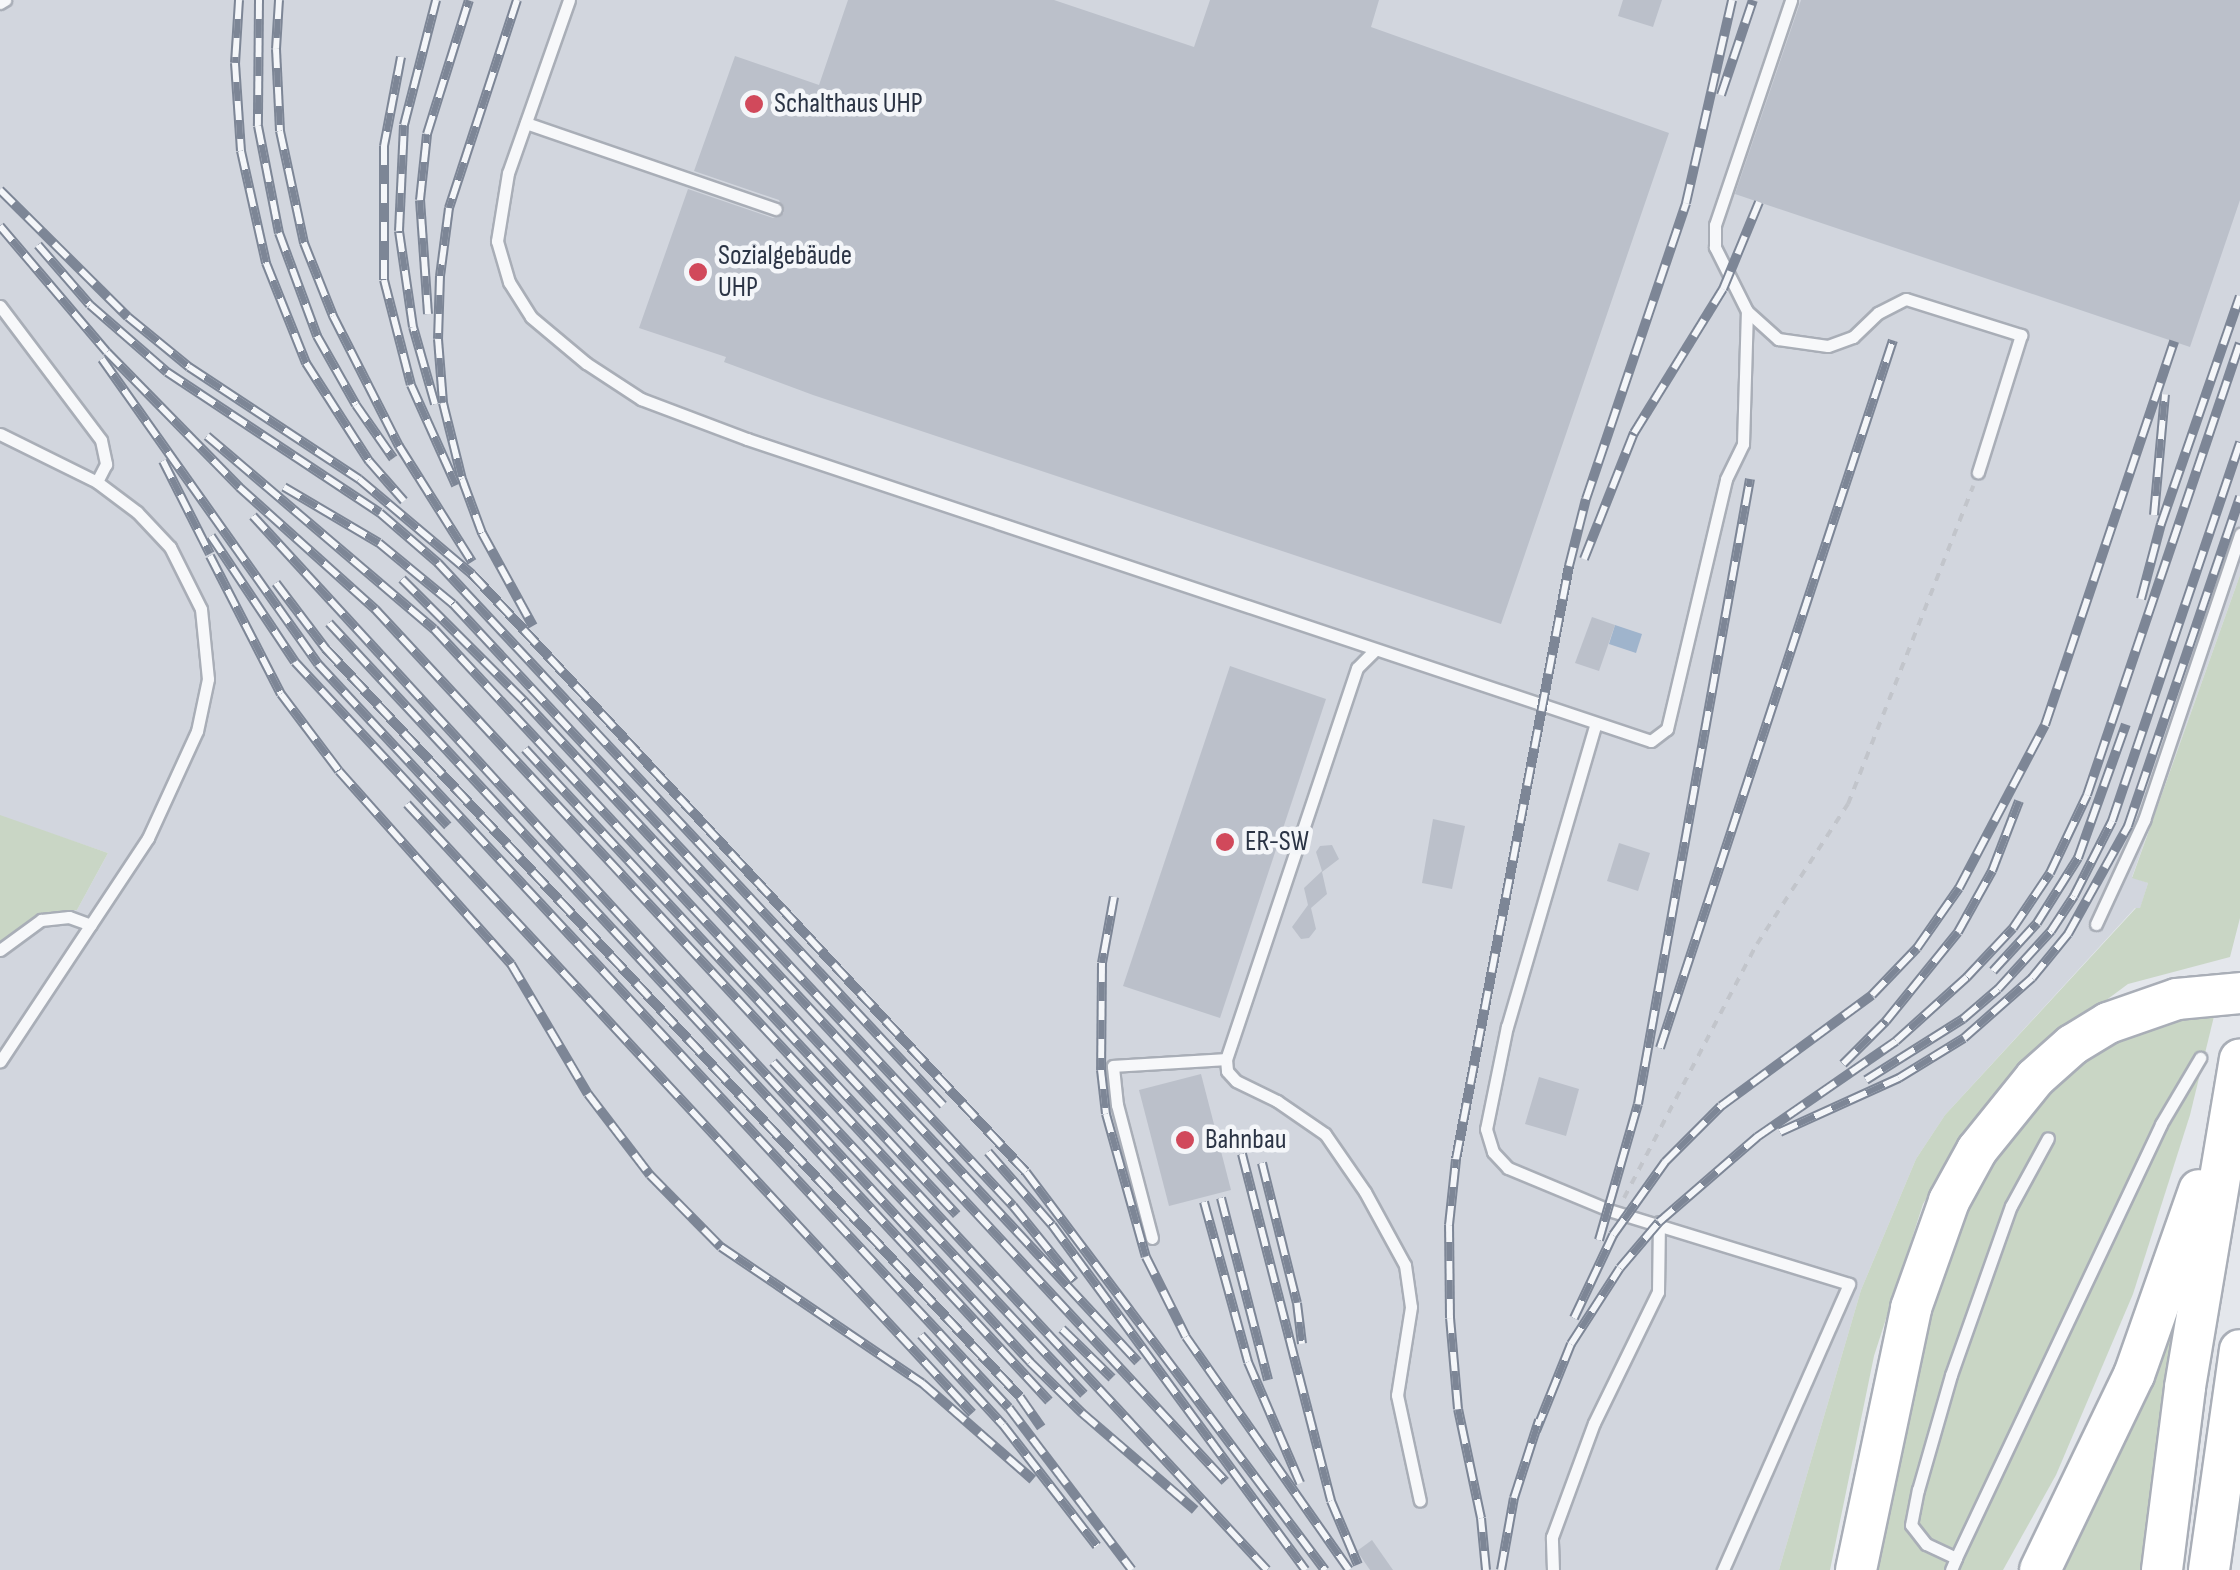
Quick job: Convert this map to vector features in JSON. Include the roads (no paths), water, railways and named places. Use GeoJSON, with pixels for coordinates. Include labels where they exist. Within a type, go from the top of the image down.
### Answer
{"type":"FeatureCollection","features":[{"type":"Feature","properties":{"kind":"highway"},"geometry":{"type":"LineString","coordinates":[[1856,1570],[1898,1354],[1926,1260],[1949,1201],[1998,1121],[2035,1078],[2072,1045],[2115,1020],[2176,998],[2240,992]]}},
{"type":"Feature","properties":{"kind":"highway"},"geometry":{"type":"LineString","coordinates":[[2162,1570],[2185,1386],[2240,1060]]}},
{"type":"Feature","properties":{"kind":"highway"},"geometry":{"type":"LineString","coordinates":[[2040,1570],[2066,1524],[2134,1376],[2193,1202],[2228,1122]]}},
{"type":"Feature","properties":{"kind":"highway"},"geometry":{"type":"LineString","coordinates":[[2209,1570],[2240,1350]]}},
{"type":"Feature","properties":{"kind":"lane"},"geometry":{"type":"LineString","coordinates":[[569,0],[508,173],[498,241],[510,282],[531,317],[556,342],[614,382],[642,399],[747,439],[1651,742],[1667,730],[1726,479],[1743,444],[1747,311]]}},
{"type":"Feature","properties":{"kind":"lane"},"geometry":{"type":"LineString","coordinates":[[1791,0],[1714,225],[1715,247],[1747,311],[1778,339],[1828,346],[1853,337],[1878,313],[1906,299],[2021,334],[1978,472]]}},
{"type":"Feature","properties":{"kind":"lane"},"geometry":{"type":"LineString","coordinates":[[526,124],[776,208]]}},
{"type":"Feature","properties":{"kind":"lane"},"geometry":{"type":"LineString","coordinates":[[0,306],[101,440],[107,456],[97,482]]}},
{"type":"Feature","properties":{"kind":"lane"},"geometry":{"type":"LineString","coordinates":[[0,434],[97,482],[137,512],[170,547],[201,609],[208,678],[197,731],[172,791],[91,925],[0,1062]]}},
{"type":"Feature","properties":{"kind":"lane"},"geometry":{"type":"LineString","coordinates":[[2096,924],[2144,820],[2240,534]]}},
{"type":"Feature","properties":{"kind":"lane"},"geometry":{"type":"LineString","coordinates":[[1375,650],[1357,668],[1226,1058],[1227,1071],[1236,1081],[1277,1100],[1325,1134],[1365,1192],[1406,1265],[1411,1307],[1397,1396],[1420,1501]]}},
{"type":"Feature","properties":{"kind":"lane"},"geometry":{"type":"LineString","coordinates":[[1595,726],[1507,1026],[1486,1129],[1493,1152],[1508,1168],[1617,1212],[1844,1280],[1850,1288],[1723,1570]]}},
{"type":"Feature","properties":{"kind":"lane"},"geometry":{"type":"LineString","coordinates":[[0,950],[41,920],[69,917],[91,925]]}},
{"type":"Feature","properties":{"kind":"lane"},"geometry":{"type":"LineString","coordinates":[[1152,1238],[1117,1105],[1113,1066],[1226,1058]]}},
{"type":"Feature","properties":{"kind":"lane"},"geometry":{"type":"LineString","coordinates":[[2048,1138],[2011,1206],[1951,1375],[1918,1490],[1911,1525],[1926,1544],[1953,1564],[2161,1124],[2200,1058]]}},
{"type":"Feature","properties":{"kind":"lane"},"geometry":{"type":"LineString","coordinates":[[1554,1570],[1552,1537],[1594,1423],[1658,1292],[1658,1222]]}},
{"type":"Feature","properties":{"kind":"water"},"geometry":{"type":"Polygon","coordinates":[[[1615,625],[1642,634],[1636,653],[1609,644],[1615,625]]]}},
{"type":"Feature","properties":{"kind":"railway"},"geometry":{"type":"LineString","coordinates":[[239,0],[235,63],[241,151],[266,263],[306,363],[369,461],[404,501]]}},
{"type":"Feature","properties":{"kind":"railway"},"geometry":{"type":"LineString","coordinates":[[259,0],[258,126],[279,233],[317,336],[356,405],[393,458]]}},
{"type":"Feature","properties":{"kind":"railway"},"geometry":{"type":"LineString","coordinates":[[279,0],[276,49],[280,131],[304,243],[333,316],[399,446],[472,562]]}},
{"type":"Feature","properties":{"kind":"railway"},"geometry":{"type":"LineString","coordinates":[[435,404],[413,327],[399,231],[404,125],[436,0]]}},
{"type":"Feature","properties":{"kind":"railway"},"geometry":{"type":"LineString","coordinates":[[428,314],[420,200],[427,134],[469,0]]}},
{"type":"Feature","properties":{"kind":"railway"},"geometry":{"type":"LineString","coordinates":[[517,0],[449,208],[440,276],[438,339],[443,403],[462,479],[482,533],[533,626]]}},
{"type":"Feature","properties":{"kind":"railway"},"geometry":{"type":"LineString","coordinates":[[1486,1570],[1481,1518],[1458,1409],[1450,1318],[1449,1225],[1456,1159],[1569,566],[1586,499],[1686,203],[1732,0]]}},
{"type":"Feature","properties":{"kind":"railway"},"geometry":{"type":"LineString","coordinates":[[1721,95],[1753,0]]}},
{"type":"Feature","properties":{"kind":"railway"},"geometry":{"type":"LineString","coordinates":[[401,57],[384,146],[384,280],[411,385],[456,485]]}},
{"type":"Feature","properties":{"kind":"railway"},"geometry":{"type":"LineString","coordinates":[[0,190],[128,317],[189,367],[359,479],[472,574],[1026,1172],[1325,1570]]}},
{"type":"Feature","properties":{"kind":"railway"},"geometry":{"type":"LineString","coordinates":[[1584,559],[1634,433],[1723,289],[1759,202]]}},
{"type":"Feature","properties":{"kind":"railway"},"geometry":{"type":"LineString","coordinates":[[0,226],[107,352],[239,487],[375,609],[1267,1570]]}},
{"type":"Feature","properties":{"kind":"railway"},"geometry":{"type":"LineString","coordinates":[[38,245],[90,305],[167,372],[380,513],[438,563],[943,1105]]}},
{"type":"Feature","properties":{"kind":"railway"},"geometry":{"type":"LineString","coordinates":[[2141,599],[2161,524],[2240,296]]}},
{"type":"Feature","properties":{"kind":"railway"},"geometry":{"type":"LineString","coordinates":[[1660,1048],[1893,340]]}},
{"type":"Feature","properties":{"kind":"railway"},"geometry":{"type":"LineString","coordinates":[[1574,1318],[1613,1235],[1665,1162],[1721,1106],[1872,995],[1917,948],[1959,888],[2045,725],[2174,341]]}},
{"type":"Feature","properties":{"kind":"railway"},"geometry":{"type":"LineString","coordinates":[[1536,1431],[1571,1344],[1620,1268],[1659,1222],[1757,1137],[1896,1041],[1967,977],[2013,928],[2050,873],[2087,795],[2240,343]]}},
{"type":"Feature","properties":{"kind":"railway"},"geometry":{"type":"LineString","coordinates":[[102,359],[318,664],[1009,1408],[1132,1570]]}},
{"type":"Feature","properties":{"kind":"railway"},"geometry":{"type":"LineString","coordinates":[[2154,515],[2165,395]]}},
{"type":"Feature","properties":{"kind":"railway"},"geometry":{"type":"LineString","coordinates":[[207,436],[434,629],[1225,1481]]}},
{"type":"Feature","properties":{"kind":"railway"},"geometry":{"type":"LineString","coordinates":[[1866,1080],[1963,1019],[1998,989],[2051,931],[2074,896],[2112,821],[2240,442]]}},
{"type":"Feature","properties":{"kind":"railway"},"geometry":{"type":"LineString","coordinates":[[163,461],[210,554]]}},
{"type":"Feature","properties":{"kind":"railway"},"geometry":{"type":"LineString","coordinates":[[1599,1240],[1638,1104],[1750,479]]}},
{"type":"Feature","properties":{"kind":"railway"},"geometry":{"type":"LineString","coordinates":[[284,487],[379,543],[453,604],[1013,1206],[1074,1281]]}},
{"type":"Feature","properties":{"kind":"railway"},"geometry":{"type":"LineString","coordinates":[[1780,1132],[1899,1078],[1964,1038],[2032,978],[2068,934],[2128,826],[2240,497]]}},
{"type":"Feature","properties":{"kind":"railway"},"geometry":{"type":"LineString","coordinates":[[253,516],[1030,1362],[1082,1413],[1195,1510]]}},
{"type":"Feature","properties":{"kind":"railway"},"geometry":{"type":"LineString","coordinates":[[211,536],[295,662],[448,826]]}},
{"type":"Feature","properties":{"kind":"railway"},"geometry":{"type":"LineString","coordinates":[[210,556],[281,694],[339,771],[511,964],[588,1094],[650,1175],[721,1247],[922,1383],[1033,1480]]}},
{"type":"Feature","properties":{"kind":"railway"},"geometry":{"type":"LineString","coordinates":[[402,579],[524,701],[1138,1362]]}},
{"type":"Feature","properties":{"kind":"railway"},"geometry":{"type":"LineString","coordinates":[[276,583],[326,649],[1020,1397],[1041,1427]]}},
{"type":"Feature","properties":{"kind":"railway"},"geometry":{"type":"LineString","coordinates":[[329,623],[1049,1401]]}},
{"type":"Feature","properties":{"kind":"railway"},"geometry":{"type":"LineString","coordinates":[[1993,971],[2037,923],[2078,858],[2126,724]]}},
{"type":"Feature","properties":{"kind":"railway"},"geometry":{"type":"LineString","coordinates":[[525,749],[957,1215]]}},
{"type":"Feature","properties":{"kind":"railway"},"geometry":{"type":"LineString","coordinates":[[1843,1064],[1886,1021],[1958,932],[1992,871],[2019,801]]}},
{"type":"Feature","properties":{"kind":"railway"},"geometry":{"type":"LineString","coordinates":[[407,804],[972,1413]]}},
{"type":"Feature","properties":{"kind":"railway"},"geometry":{"type":"LineString","coordinates":[[1114,897],[1102,963],[1101,1070],[1106,1114],[1146,1257],[1186,1337],[1349,1570]]}},
{"type":"Feature","properties":{"kind":"railway"},"geometry":{"type":"LineString","coordinates":[[773,1062],[1084,1394]]}},
{"type":"Feature","properties":{"kind":"railway"},"geometry":{"type":"LineString","coordinates":[[988,1152],[1052,1225],[1305,1570]]}},
{"type":"Feature","properties":{"kind":"railway"},"geometry":{"type":"LineString","coordinates":[[1242,1154],[1331,1501],[1358,1565]]}},
{"type":"Feature","properties":{"kind":"railway"},"geometry":{"type":"LineString","coordinates":[[1262,1163],[1297,1303],[1302,1344]]}},
{"type":"Feature","properties":{"kind":"railway"},"geometry":{"type":"LineString","coordinates":[[1221,1198],[1268,1380]]}},
{"type":"Feature","properties":{"kind":"railway"},"geometry":{"type":"LineString","coordinates":[[1204,1202],[1248,1362],[1300,1483]]}},
{"type":"Feature","properties":{"kind":"railway"},"geometry":{"type":"LineString","coordinates":[[1062,1329],[1112,1378]]}},
{"type":"Feature","properties":{"kind":"railway"},"geometry":{"type":"LineString","coordinates":[[921,1335],[1003,1425],[1097,1546]]}},
{"type":"Feature","properties":{"kind":"railway"},"geometry":{"type":"LineString","coordinates":[[1501,1570],[1514,1498],[1539,1420]]}},
{"type":"Feature","properties":{"kind":"place","name":"Schalthaus UHP"},"geometry":{"type":"Point","coordinates":[754,104]}},
{"type":"Feature","properties":{"kind":"place","name":"Sozialgebäude UHP"},"geometry":{"type":"Point","coordinates":[698,272]}},
{"type":"Feature","properties":{"kind":"place","name":"ER-SW"},"geometry":{"type":"Point","coordinates":[1225,842]}},
{"type":"Feature","properties":{"kind":"place","name":"Bahnbau"},"geometry":{"type":"Point","coordinates":[1185,1140]}}]}
